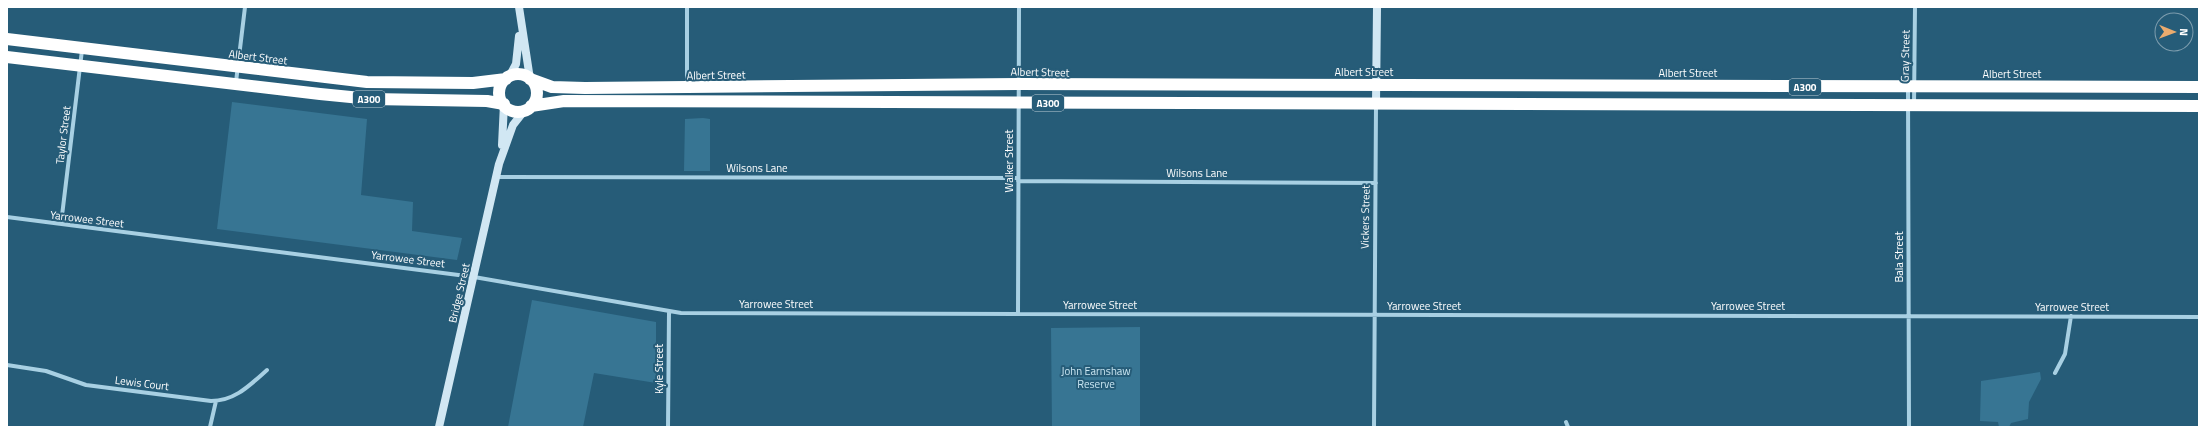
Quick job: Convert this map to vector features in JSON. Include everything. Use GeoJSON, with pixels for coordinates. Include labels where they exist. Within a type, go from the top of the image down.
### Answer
{"type":"FeatureCollection","features":[{"type":"Feature","properties":{"kind":"highway","name":"Albert Street"},"geometry":{"type":"LineString","coordinates":[[7,40],[367,82],[473,83],[508,78]]}},
{"type":"Feature","properties":{"kind":"highway","name":"A300"},"geometry":{"type":"LineString","coordinates":[[7,57],[235,85],[371,99],[483,101],[504,104]]}},
{"type":"Feature","properties":{"kind":"highway"},"geometry":{"type":"LineString","coordinates":[[522,75],[530,79],[535,85],[537,92],[536,100],[528,108],[515,112],[504,104],[500,93],[501,85],[508,78],[522,75]]}},
{"type":"Feature","properties":{"kind":"highway","name":"Albert Street"},"geometry":{"type":"LineString","coordinates":[[530,79],[546,86],[558,88],[687,89],[1019,84],[2199,87]]}},
{"type":"Feature","properties":{"kind":"highway","name":"A300"},"geometry":{"type":"LineString","coordinates":[[528,108],[564,101],[2199,106]]}},
{"type":"Feature","properties":{"kind":"main road"},"geometry":{"type":"LineString","coordinates":[[519,7],[520,24],[530,79]]}},
{"type":"Feature","properties":{"kind":"main road","name":"Vickers Street"},"geometry":{"type":"LineString","coordinates":[[1376,103],[1377,7]]}},
{"type":"Feature","properties":{"kind":"main road"},"geometry":{"type":"LineString","coordinates":[[508,78],[517,62],[520,24]]}},
{"type":"Feature","properties":{"kind":"main road"},"geometry":{"type":"LineString","coordinates":[[500,164],[504,104]]}},
{"type":"Feature","properties":{"kind":"main road"},"geometry":{"type":"LineString","coordinates":[[500,164],[513,125],[528,108]]}},
{"type":"Feature","properties":{"kind":"main road","name":"Bridge Street"},"geometry":{"type":"LineString","coordinates":[[439,427],[500,164]]}},
{"type":"Feature","properties":{"kind":"street"},"geometry":{"type":"LineString","coordinates":[[235,85],[245,7]]}},
{"type":"Feature","properties":{"kind":"street"},"geometry":{"type":"LineString","coordinates":[[687,7],[687,89]]}},
{"type":"Feature","properties":{"kind":"street","name":"Walker Street"},"geometry":{"type":"LineString","coordinates":[[1018,314],[1019,7]]}},
{"type":"Feature","properties":{"kind":"street","name":"Gray Street"},"geometry":{"type":"LineString","coordinates":[[1911,105],[1915,7]]}},
{"type":"Feature","properties":{"kind":"street","name":"Taylor Street"},"geometry":{"type":"LineString","coordinates":[[61,224],[82,48]]}},
{"type":"Feature","properties":{"kind":"street","name":"Vickers Street"},"geometry":{"type":"LineString","coordinates":[[1374,427],[1376,103]]}},
{"type":"Feature","properties":{"kind":"street","name":"Bala Street"},"geometry":{"type":"LineString","coordinates":[[1909,427],[1908,316],[1911,105]]}},
{"type":"Feature","properties":{"kind":"street","name":"Wilsons Lane"},"geometry":{"type":"LineString","coordinates":[[496,177],[1376,183]]}},
{"type":"Feature","properties":{"kind":"street","name":"Yarrowee Street"},"geometry":{"type":"LineString","coordinates":[[7,217],[474,277],[669,312],[2199,317]]}},
{"type":"Feature","properties":{"kind":"street","name":"Kyle Street"},"geometry":{"type":"LineString","coordinates":[[668,427],[669,312]]}},
{"type":"Feature","properties":{"kind":"street"},"geometry":{"type":"LineString","coordinates":[[2055,373],[2065,354],[2071,316]]}},
{"type":"Feature","properties":{"kind":"street","name":"Lewis Court"},"geometry":{"type":"LineString","coordinates":[[7,365],[50,372],[86,385],[216,401],[227,399],[243,391],[267,370]]}},
{"type":"Feature","properties":{"kind":"street"},"geometry":{"type":"LineString","coordinates":[[210,427],[216,401]]}},
{"type":"Feature","properties":{"kind":"green space"},"geometry":{"type":"Polygon","coordinates":[[[232,102],[367,119],[361,195],[413,202],[412,231],[462,238],[457,260],[217,229],[232,102]]]}},
{"type":"Feature","properties":{"kind":"green space"},"geometry":{"type":"Polygon","coordinates":[[[685,119],[710,119],[710,171],[684,171],[685,119]]]}},
{"type":"Feature","properties":{"kind":"green space"},"geometry":{"type":"Polygon","coordinates":[[[532,300],[656,322],[656,383],[594,373],[583,427],[508,427],[532,300]]]}},
{"type":"Feature","properties":{"kind":"green space","name":"John Earnshaw Reserve"},"geometry":{"type":"Polygon","coordinates":[[[1140,327],[1140,427],[1052,427],[1051,328],[1140,327]]]}},
{"type":"Feature","properties":{"kind":"green space"},"geometry":{"type":"Polygon","coordinates":[[[2040,372],[2041,379],[2029,402],[2028,419],[2011,423],[2009,427],[1999,427],[1998,422],[1980,421],[1981,381],[2040,372]]]}}]}
